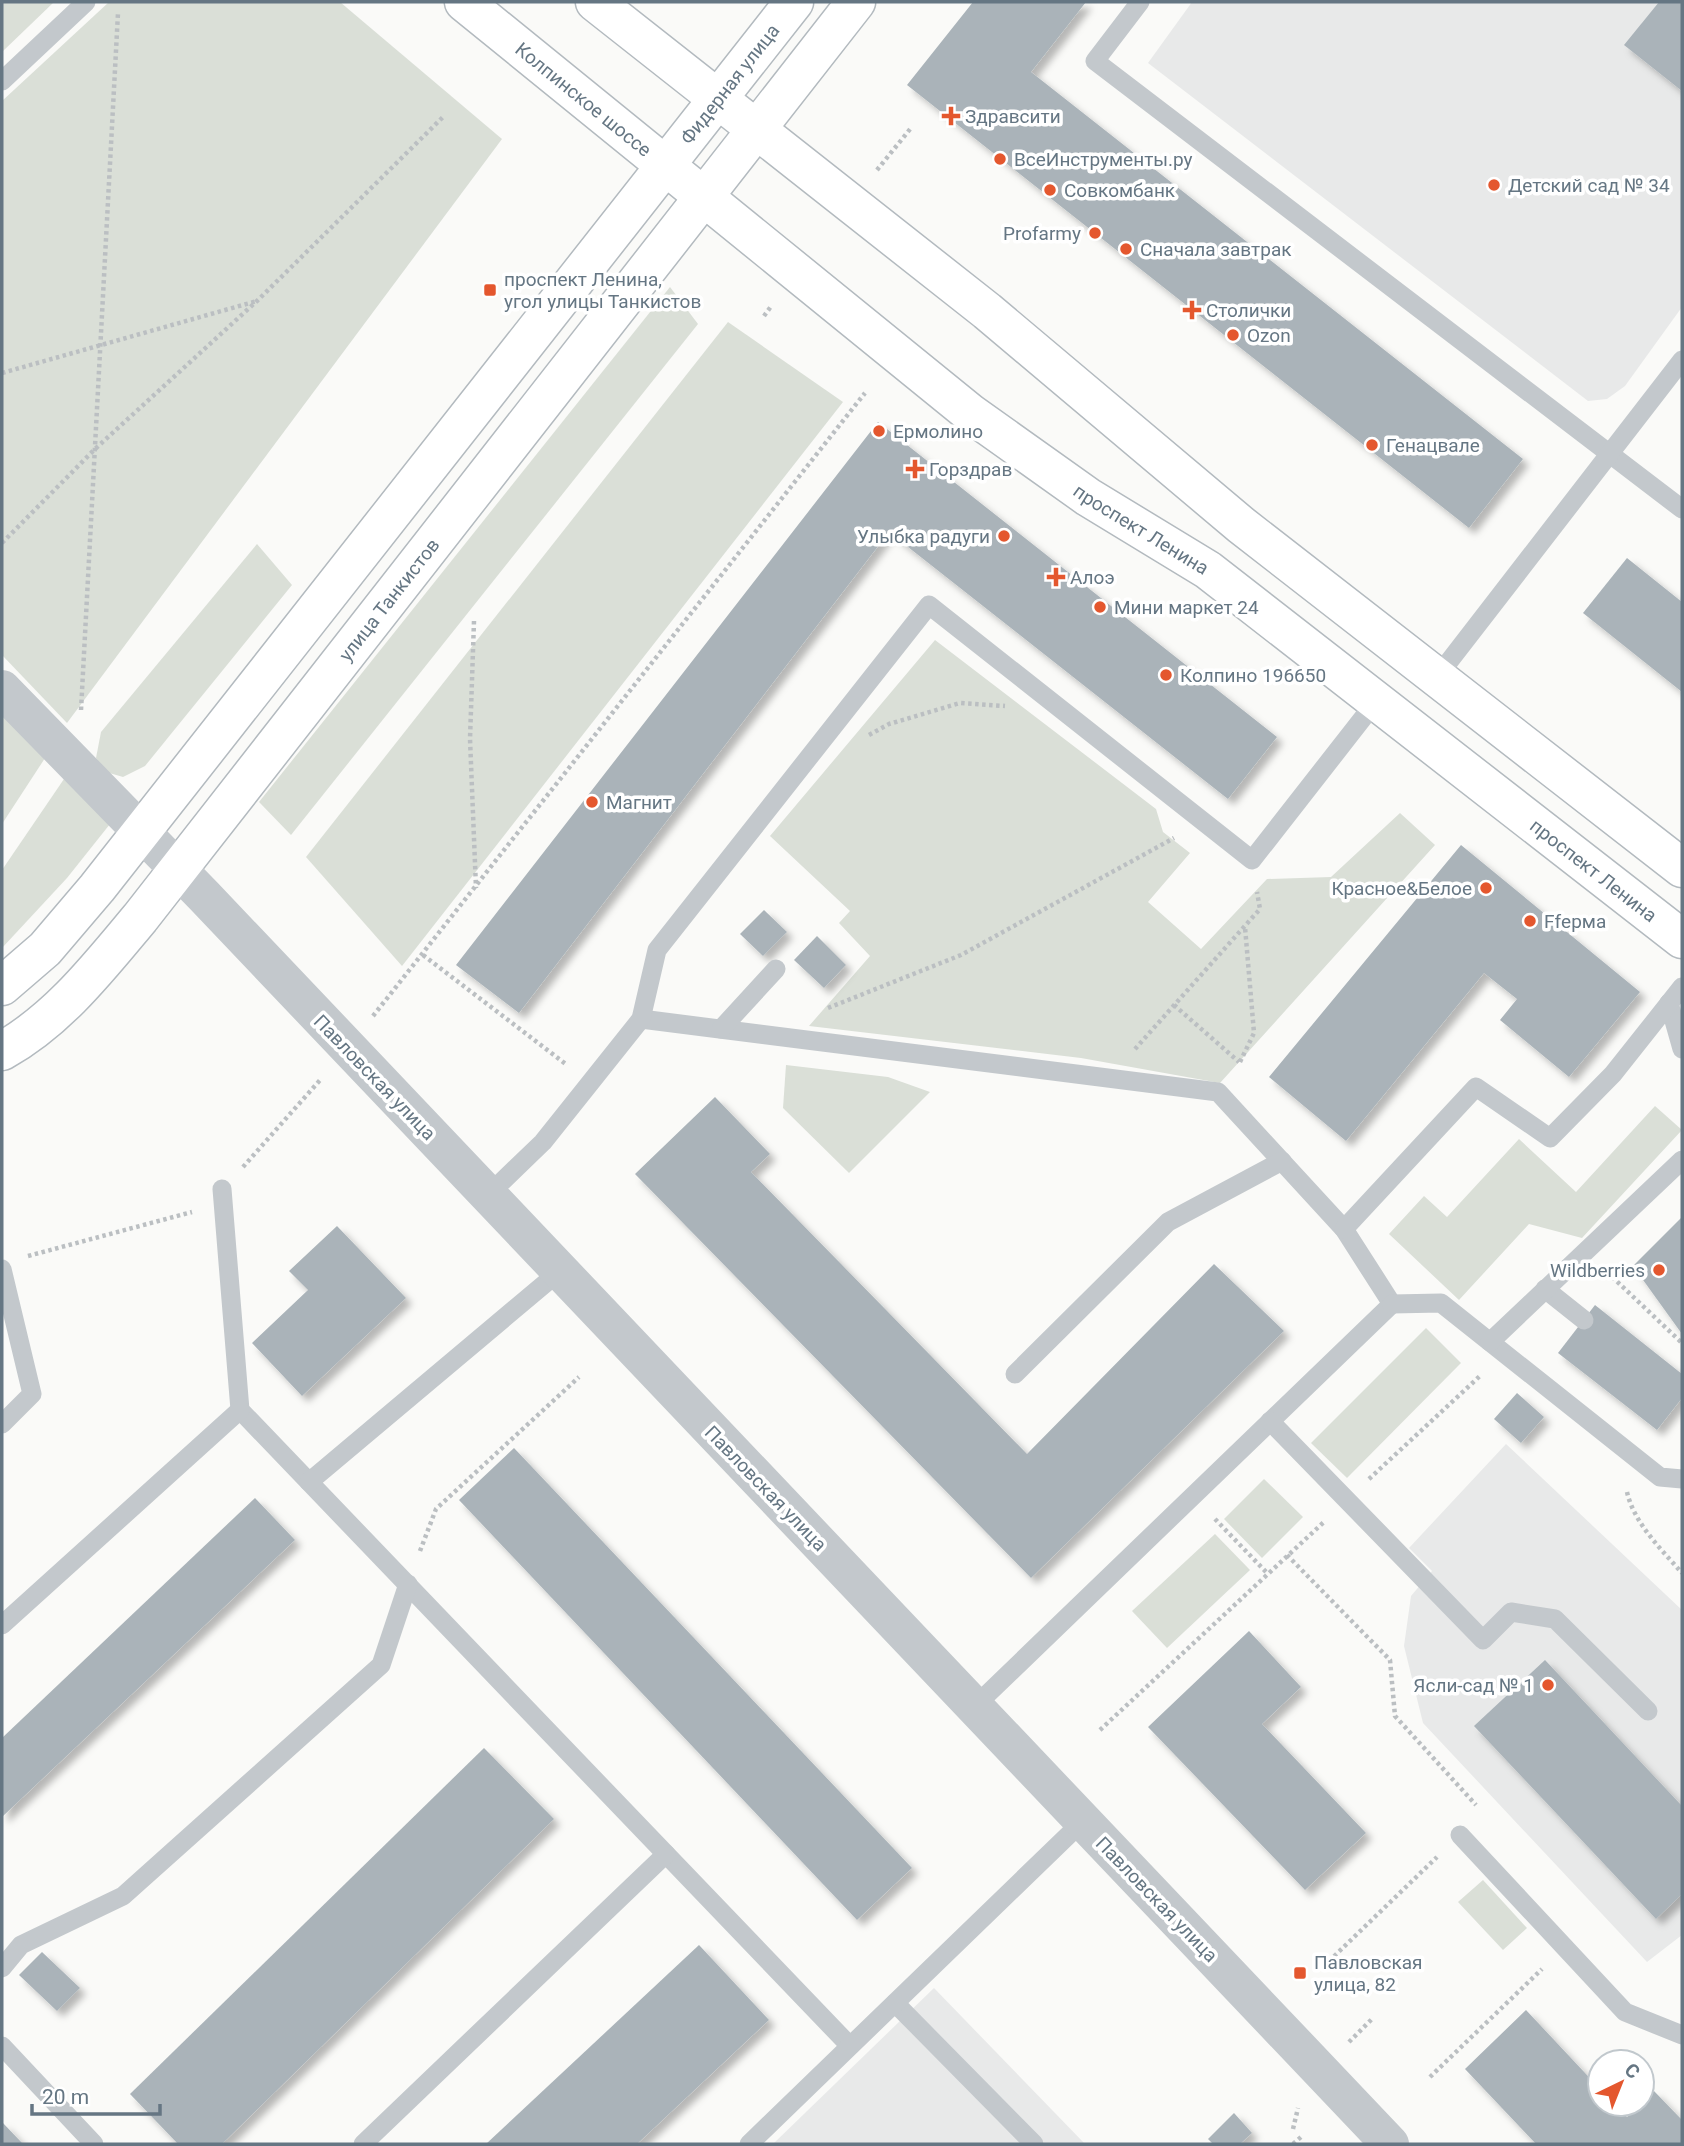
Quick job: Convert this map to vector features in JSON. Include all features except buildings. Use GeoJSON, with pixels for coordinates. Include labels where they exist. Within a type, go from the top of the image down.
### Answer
{"type":"FeatureCollection","features":[{"type":"Feature","properties":{"kind":"main road","name":"Колпинское шоссе"},"geometry":{"type":"LineString","coordinates":[[464,2],[702,197]]}},
{"type":"Feature","properties":{"kind":"main road"},"geometry":{"type":"LineString","coordinates":[[595,2],[987,311],[1241,524],[1682,868]]}},
{"type":"Feature","properties":{"kind":"main road","name":"Фидерная улица"},"geometry":{"type":"LineString","coordinates":[[665,167],[794,2]]}},
{"type":"Feature","properties":{"kind":"main road"},"geometry":{"type":"LineString","coordinates":[[758,129],[856,2]]}},
{"type":"Feature","properties":{"kind":"main road","name":"улица Танкистов"},"geometry":{"type":"LineString","coordinates":[[2,1051],[42,1023],[81,987],[178,869],[702,197],[758,129]]}},
{"type":"Feature","properties":{"kind":"main road"},"geometry":{"type":"LineString","coordinates":[[2,986],[45,949],[141,832],[665,167]]}},
{"type":"Feature","properties":{"kind":"main road","name":"проспект Ленина"},"geometry":{"type":"LineString","coordinates":[[702,197],[970,412],[1087,497],[1208,570],[1682,939]]}},
{"type":"Feature","properties":{"kind":"street","name":"Павловская улица"},"geometry":{"type":"LineString","coordinates":[[2,689],[178,869],[1390,2144]]}},
{"type":"Feature","properties":{"kind":"lane"},"geometry":{"type":"LineString","coordinates":[[2,81],[86,2]]}},
{"type":"Feature","properties":{"kind":"lane"},"geometry":{"type":"LineString","coordinates":[[1140,2],[1095,61],[1682,509]]}},
{"type":"Feature","properties":{"kind":"lane"},"geometry":{"type":"LineString","coordinates":[[1437,677],[1682,360]]}},
{"type":"Feature","properties":{"kind":"lane"},"geometry":{"type":"LineString","coordinates":[[488,1195],[542,1142],[641,1019],[657,950],[929,605],[1252,860],[1377,700]]}},
{"type":"Feature","properties":{"kind":"lane"},"geometry":{"type":"LineString","coordinates":[[721,1029],[776,970]]}},
{"type":"Feature","properties":{"kind":"lane"},"geometry":{"type":"LineString","coordinates":[[1344,1229],[1476,1087],[1550,1138],[1613,1074],[1682,987]]}},
{"type":"Feature","properties":{"kind":"lane"},"geometry":{"type":"LineString","coordinates":[[1670,1003],[1682,1049]]}},
{"type":"Feature","properties":{"kind":"lane"},"geometry":{"type":"LineString","coordinates":[[641,1019],[1218,1092],[1344,1229],[1392,1304]]}},
{"type":"Feature","properties":{"kind":"lane"},"geometry":{"type":"LineString","coordinates":[[1497,1348],[1545,1289],[1682,1160]]}},
{"type":"Feature","properties":{"kind":"lane"},"geometry":{"type":"LineString","coordinates":[[1015,1374],[1168,1222],[1282,1161]]}},
{"type":"Feature","properties":{"kind":"lane"},"geometry":{"type":"LineString","coordinates":[[222,1189],[240,1410],[850,2046]]}},
{"type":"Feature","properties":{"kind":"lane"},"geometry":{"type":"LineString","coordinates":[[2,1269],[32,1394],[2,1424]]}},
{"type":"Feature","properties":{"kind":"lane"},"geometry":{"type":"LineString","coordinates":[[309,1482],[560,1271]]}},
{"type":"Feature","properties":{"kind":"lane"},"geometry":{"type":"LineString","coordinates":[[1545,1289],[1584,1320]]}},
{"type":"Feature","properties":{"kind":"lane"},"geometry":{"type":"LineString","coordinates":[[974,1707],[1392,1304],[1441,1303],[1660,1477],[1679,1474]]}},
{"type":"Feature","properties":{"kind":"lane"},"geometry":{"type":"LineString","coordinates":[[2,1625],[240,1410]]}},
{"type":"Feature","properties":{"kind":"lane"},"geometry":{"type":"LineString","coordinates":[[1270,1421],[1483,1640],[1511,1612],[1555,1619],[1648,1711]]}},
{"type":"Feature","properties":{"kind":"lane"},"geometry":{"type":"LineString","coordinates":[[2,1968],[21,1945],[123,1896],[381,1665],[408,1584]]}},
{"type":"Feature","properties":{"kind":"lane"},"geometry":{"type":"LineString","coordinates":[[749,2144],[1083,1821]]}},
{"type":"Feature","properties":{"kind":"lane"},"geometry":{"type":"LineString","coordinates":[[1460,1835],[1625,2012],[1682,2035]]}},
{"type":"Feature","properties":{"kind":"lane"},"geometry":{"type":"LineString","coordinates":[[363,2144],[667,1854]]}},
{"type":"Feature","properties":{"kind":"lane"},"geometry":{"type":"LineString","coordinates":[[895,2003],[1034,2144]]}},
{"type":"Feature","properties":{"kind":"lane"},"geometry":{"type":"LineString","coordinates":[[2,2046],[94,2144]]}},
{"type":"Feature","properties":{"kind":"path"},"geometry":{"type":"LineString","coordinates":[[80,713],[102,345],[118,2]]}},
{"type":"Feature","properties":{"kind":"path"},"geometry":{"type":"LineString","coordinates":[[2,543],[95,449],[258,300],[444,116]]}},
{"type":"Feature","properties":{"kind":"path"},"geometry":{"type":"LineString","coordinates":[[877,170],[911,128]]}},
{"type":"Feature","properties":{"kind":"path"},"geometry":{"type":"LineString","coordinates":[[2,373],[258,300]]}},
{"type":"Feature","properties":{"kind":"path"},"geometry":{"type":"LineString","coordinates":[[764,316],[774,303]]}},
{"type":"Feature","properties":{"kind":"path"},"geometry":{"type":"LineString","coordinates":[[348,1048],[865,393]]}},
{"type":"Feature","properties":{"kind":"path"},"geometry":{"type":"LineString","coordinates":[[474,621],[470,739],[475,888]]}},
{"type":"Feature","properties":{"kind":"path"},"geometry":{"type":"LineString","coordinates":[[866,736],[889,724],[960,703],[1062,710]]}},
{"type":"Feature","properties":{"kind":"path"},"geometry":{"type":"LineString","coordinates":[[784,1037],[805,1018],[961,955],[1202,820]]}},
{"type":"Feature","properties":{"kind":"path"},"geometry":{"type":"LineString","coordinates":[[1109,1078],[1260,909],[1252,860]]}},
{"type":"Feature","properties":{"kind":"path"},"geometry":{"type":"LineString","coordinates":[[1229,1104],[1240,1062],[1254,1034],[1245,926]]}},
{"type":"Feature","properties":{"kind":"path"},"geometry":{"type":"LineString","coordinates":[[423,955],[590,1083]]}},
{"type":"Feature","properties":{"kind":"path"},"geometry":{"type":"LineString","coordinates":[[1174,1005],[1240,1062]]}},
{"type":"Feature","properties":{"kind":"path"},"geometry":{"type":"LineString","coordinates":[[1599,1264],[1682,1343]]}},
{"type":"Feature","properties":{"kind":"path"},"geometry":{"type":"LineString","coordinates":[[1100,1730],[1347,1500],[1497,1348]]}},
{"type":"Feature","properties":{"kind":"path"},"geometry":{"type":"LineString","coordinates":[[408,1584],[436,1509],[579,1377]]}},
{"type":"Feature","properties":{"kind":"path"},"geometry":{"type":"LineString","coordinates":[[1614,1440],[1629,1503],[1653,1540],[1682,1573]]}},
{"type":"Feature","properties":{"kind":"path"},"geometry":{"type":"LineString","coordinates":[[1193,1496],[1268,1574]]}},
{"type":"Feature","properties":{"kind":"path"},"geometry":{"type":"LineString","coordinates":[[1287,1555],[1390,1660],[1395,1716],[1483,1814],[1324,1965]]}},
{"type":"Feature","properties":{"kind":"path"},"geometry":{"type":"LineString","coordinates":[[1430,2077],[1565,1947]]}},
{"type":"Feature","properties":{"kind":"path"},"geometry":{"type":"LineString","coordinates":[[1343,2047],[1373,2018]]}},
{"type":"Feature","properties":{"kind":"path"},"geometry":{"type":"LineString","coordinates":[[1293,2144],[1301,2137]]}},
{"type":"Feature","properties":{"kind":"shaded area"},"geometry":{"type":"Polygon","coordinates":[[[2,2],[54,2],[2,52],[2,2]]]}},
{"type":"Feature","properties":{"kind":"shaded area"},"geometry":{"type":"Polygon","coordinates":[[[109,2],[340,2],[502,139],[67,723],[2,655],[2,101],[109,2]]]}},
{"type":"Feature","properties":{"kind":"shaded area","name":"Детский сад № 34"},"geometry":{"type":"Polygon","coordinates":[[[1192,2],[1682,2],[1682,307],[1625,386],[1607,399],[1588,401],[1148,63],[1192,2]]]}},
{"type":"Feature","properties":{"kind":"shaded area"},"geometry":{"type":"Polygon","coordinates":[[[670,287],[698,324],[291,835],[259,802],[670,287]]]}},
{"type":"Feature","properties":{"kind":"shaded area"},"geometry":{"type":"Polygon","coordinates":[[[728,322],[843,402],[402,966],[306,857],[728,322]]]}},
{"type":"Feature","properties":{"kind":"shaded area"},"geometry":{"type":"Polygon","coordinates":[[[257,544],[292,585],[145,766],[123,777],[106,772],[96,758],[101,732],[257,544]]]}},
{"type":"Feature","properties":{"kind":"shaded area"},"geometry":{"type":"Polygon","coordinates":[[[935,640],[1156,809],[1163,832],[1190,853],[1148,902],[1201,949],[1267,879],[1331,877],[1400,813],[1435,845],[1220,1083],[1081,1058],[809,1026],[870,956],[839,923],[850,911],[770,836],[935,640]]]}},
{"type":"Feature","properties":{"kind":"shaded area"},"geometry":{"type":"Polygon","coordinates":[[[2,707],[47,755],[2,824],[2,707]]]}},
{"type":"Feature","properties":{"kind":"shaded area"},"geometry":{"type":"Polygon","coordinates":[[[64,779],[110,824],[67,878],[2,948],[2,870],[64,779]]]}},
{"type":"Feature","properties":{"kind":"shaded area"},"geometry":{"type":"Polygon","coordinates":[[[786,1065],[888,1077],[930,1092],[849,1173],[783,1108],[786,1065]]]}},
{"type":"Feature","properties":{"kind":"shaded area"},"geometry":{"type":"Polygon","coordinates":[[[1655,1106],[1682,1130],[1582,1238],[1529,1224],[1459,1300],[1389,1234],[1424,1196],[1447,1217],[1519,1139],[1576,1192],[1655,1106]]]}},
{"type":"Feature","properties":{"kind":"shaded area"},"geometry":{"type":"Polygon","coordinates":[[[1426,1328],[1461,1363],[1347,1478],[1311,1443],[1426,1328]]]}},
{"type":"Feature","properties":{"kind":"shaded area","name":"Ясли-сад № 1"},"geometry":{"type":"Polygon","coordinates":[[[1506,1444],[1682,1610],[1682,1935],[1647,1962],[1423,1723],[1404,1646],[1411,1596],[1432,1571],[1409,1548],[1506,1444]]]}},
{"type":"Feature","properties":{"kind":"shaded area"},"geometry":{"type":"Polygon","coordinates":[[[1264,1479],[1303,1517],[1262,1558],[1224,1519],[1264,1479]]]}},
{"type":"Feature","properties":{"kind":"shaded area"},"geometry":{"type":"Polygon","coordinates":[[[1215,1534],[1250,1570],[1167,1648],[1132,1611],[1215,1534]]]}},
{"type":"Feature","properties":{"kind":"shaded area"},"geometry":{"type":"Polygon","coordinates":[[[1483,1880],[1527,1928],[1503,1950],[1458,1902],[1483,1880]]]}},
{"type":"Feature","properties":{"kind":"shaded area"},"geometry":{"type":"Polygon","coordinates":[[[934,1988],[1085,2144],[773,2144],[934,1988]]]}},
{"type":"Feature","properties":{"kind":"place","name":"Здравсити"},"geometry":{"type":"Point","coordinates":[951,116]}},
{"type":"Feature","properties":{"kind":"place","name":"ВсеИнструменты.ру"},"geometry":{"type":"Point","coordinates":[1000,159]}},
{"type":"Feature","properties":{"kind":"place","name":"Детский сад № 34"},"geometry":{"type":"Point","coordinates":[1494,185]}},
{"type":"Feature","properties":{"kind":"place","name":"Совкомбанк"},"geometry":{"type":"Point","coordinates":[1050,190]}},
{"type":"Feature","properties":{"kind":"place","name":"Profarmy"},"geometry":{"type":"Point","coordinates":[1095,233]}},
{"type":"Feature","properties":{"kind":"place","name":"Сначала завтрак"},"geometry":{"type":"Point","coordinates":[1126,249]}},
{"type":"Feature","properties":{"kind":"place","name":"проспект Ленина, угол улицы Танкистов"},"geometry":{"type":"Point","coordinates":[490,290]}},
{"type":"Feature","properties":{"kind":"place","name":"Столички"},"geometry":{"type":"Point","coordinates":[1192,310]}},
{"type":"Feature","properties":{"kind":"place","name":"Ozon"},"geometry":{"type":"Point","coordinates":[1233,335]}},
{"type":"Feature","properties":{"kind":"place","name":"Ермолино"},"geometry":{"type":"Point","coordinates":[879,431]}},
{"type":"Feature","properties":{"kind":"place","name":"Генацвале"},"geometry":{"type":"Point","coordinates":[1372,445]}},
{"type":"Feature","properties":{"kind":"place","name":"Горздрав"},"geometry":{"type":"Point","coordinates":[915,469]}},
{"type":"Feature","properties":{"kind":"place","name":"Улыбка радуги"},"geometry":{"type":"Point","coordinates":[1004,536]}},
{"type":"Feature","properties":{"kind":"place","name":"Алоэ"},"geometry":{"type":"Point","coordinates":[1056,577]}},
{"type":"Feature","properties":{"kind":"place","name":"Мини маркет 24"},"geometry":{"type":"Point","coordinates":[1100,607]}},
{"type":"Feature","properties":{"kind":"place","name":"Колпино 196650"},"geometry":{"type":"Point","coordinates":[1166,675]}},
{"type":"Feature","properties":{"kind":"place","name":"Магнит"},"geometry":{"type":"Point","coordinates":[592,802]}},
{"type":"Feature","properties":{"kind":"place","name":"Красное&Белое"},"geometry":{"type":"Point","coordinates":[1486,888]}},
{"type":"Feature","properties":{"kind":"place","name":"Ffерма"},"geometry":{"type":"Point","coordinates":[1530,921]}},
{"type":"Feature","properties":{"kind":"place","name":"Wildberries"},"geometry":{"type":"Point","coordinates":[1659,1270]}},
{"type":"Feature","properties":{"kind":"place","name":"Ясли-сад № 1"},"geometry":{"type":"Point","coordinates":[1548,1685]}},
{"type":"Feature","properties":{"kind":"place","name":"Павловская улица, 82"},"geometry":{"type":"Point","coordinates":[1300,1973]}}]}
